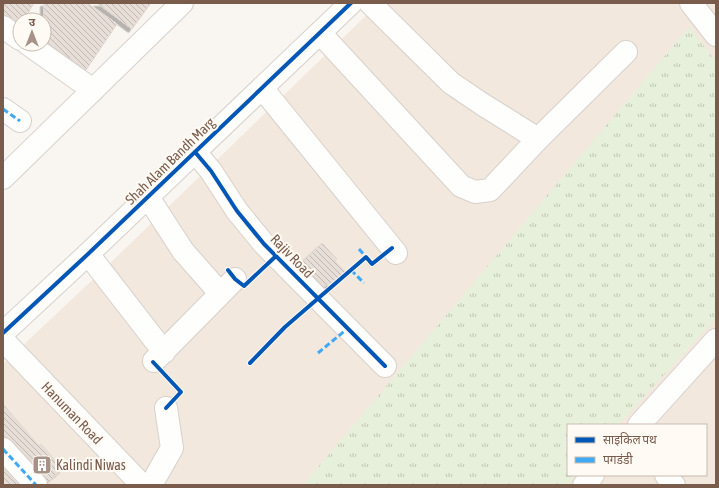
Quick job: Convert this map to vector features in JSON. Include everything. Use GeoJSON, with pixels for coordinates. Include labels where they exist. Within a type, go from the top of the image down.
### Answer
{"type":"FeatureCollection","features":[{"type":"Feature","properties":{"kind":"street"},"geometry":{"type":"LineString","coordinates":[[3,178],[182,3]]}},
{"type":"Feature","properties":{"kind":"street","name":"Shah Alam Bandh Marg"},"geometry":{"type":"LineString","coordinates":[[3,333],[351,3]]}},
{"type":"Feature","properties":{"kind":"street"},"geometry":{"type":"LineString","coordinates":[[370,3],[451,83],[538,139]]}},
{"type":"Feature","properties":{"kind":"street"},"geometry":{"type":"LineString","coordinates":[[691,3],[716,35]]}},
{"type":"Feature","properties":{"kind":"street"},"geometry":{"type":"LineString","coordinates":[[3,27],[12,33]]}},
{"type":"Feature","properties":{"kind":"street"},"geometry":{"type":"LineString","coordinates":[[320,33],[461,186],[474,192],[490,190],[538,139],[626,52]]}},
{"type":"Feature","properties":{"kind":"street"},"geometry":{"type":"LineString","coordinates":[[39,52],[93,90]]}},
{"type":"Feature","properties":{"kind":"street"},"geometry":{"type":"LineString","coordinates":[[262,88],[396,253]]}},
{"type":"Feature","properties":{"kind":"street","name":"Rajiv Road"},"geometry":{"type":"LineString","coordinates":[[195,152],[211,171],[237,212],[264,244],[384,366]]}},
{"type":"Feature","properties":{"kind":"street"},"geometry":{"type":"LineString","coordinates":[[88,254],[159,357],[228,286],[183,251],[148,197]]}},
{"type":"Feature","properties":{"kind":"street","name":"Hanuman Road"},"geometry":{"type":"LineString","coordinates":[[3,340],[142,485]]}},
{"type":"Feature","properties":{"kind":"street"},"geometry":{"type":"LineString","coordinates":[[640,424],[716,340]]}},
{"type":"Feature","properties":{"kind":"street"},"geometry":{"type":"LineString","coordinates":[[151,485],[172,448],[166,408]]}},
{"type":"Feature","properties":{"kind":"street"},"geometry":{"type":"LineString","coordinates":[[3,450],[36,485]]}},
{"type":"Feature","properties":{"kind":"street"},"geometry":{"type":"LineString","coordinates":[[584,485],[592,476]]}},
{"type":"Feature","properties":{"kind":"street"},"geometry":{"type":"LineString","coordinates":[[667,476],[674,485]]}},
{"type":"Feature","properties":{"kind":"shaded area"},"geometry":{"type":"Polygon","coordinates":[[[379,3],[716,3],[716,485],[3,485],[3,364],[102,271],[379,3]]]}},
{"type":"Feature","properties":{"kind":"green space"},"geometry":{"type":"Polygon","coordinates":[[[689,27],[716,62],[716,318],[619,424],[567,424],[567,476],[575,476],[568,485],[303,485],[689,27]]]}},
{"type":"Feature","properties":{"kind":"building"},"geometry":{"type":"Polygon","coordinates":[[[3,3],[34,3],[29,12],[12,12],[12,18],[3,15],[3,3]]]}},
{"type":"Feature","properties":{"kind":"building"},"geometry":{"type":"Polygon","coordinates":[[[44,3],[87,3],[117,24],[86,70],[52,46],[52,12],[44,12],[44,3]]]}},
{"type":"Feature","properties":{"kind":"building"},"geometry":{"type":"Polygon","coordinates":[[[97,3],[151,3],[132,29],[97,3]]]}},
{"type":"Feature","properties":{"kind":"building"},"geometry":{"type":"Polygon","coordinates":[[[322,243],[337,259],[335,261],[345,272],[329,287],[327,285],[324,287],[301,263],[322,243]]]}},
{"type":"Feature","properties":{"kind":"building"},"geometry":{"type":"Polygon","coordinates":[[[3,404],[39,446],[41,444],[63,469],[48,482],[12,441],[7,437],[3,437],[3,404]]]}},
{"type":"Feature","properties":{"kind":"building"},"geometry":{"type":"Polygon","coordinates":[[[3,468],[19,485],[3,485],[3,468]]]}},
{"type":"Feature","properties":{"kind":"marked path"},"geometry":{"type":"LineString","coordinates":[[3,109],[20,121]]}},
{"type":"Feature","properties":{"kind":"marked path"},"geometry":{"type":"LineString","coordinates":[[359,249],[366,257]]}},
{"type":"Feature","properties":{"kind":"marked path"},"geometry":{"type":"LineString","coordinates":[[351,270],[364,283]]}},
{"type":"Feature","properties":{"kind":"marked path"},"geometry":{"type":"LineString","coordinates":[[318,353],[347,329]]}},
{"type":"Feature","properties":{"kind":"marked path"},"geometry":{"type":"LineString","coordinates":[[3,449],[36,485]]}},
{"type":"Feature","properties":{"kind":"cycle path"},"geometry":{"type":"LineString","coordinates":[[3,333],[351,3]]}},
{"type":"Feature","properties":{"kind":"cycle path"},"geometry":{"type":"LineString","coordinates":[[195,152],[211,171],[237,211],[264,244],[385,366]]}},
{"type":"Feature","properties":{"kind":"cycle path"},"geometry":{"type":"LineString","coordinates":[[250,363],[285,327],[366,257],[372,264],[392,248]]}},
{"type":"Feature","properties":{"kind":"cycle path"},"geometry":{"type":"LineString","coordinates":[[228,270],[235,279],[244,286],[276,256]]}},
{"type":"Feature","properties":{"kind":"cycle path"},"geometry":{"type":"LineString","coordinates":[[153,362],[181,392],[166,408]]}},
{"type":"Feature","properties":{"kind":"place","name":"Kalindi Niwas"},"geometry":{"type":"Point","coordinates":[42,465]}}]}
